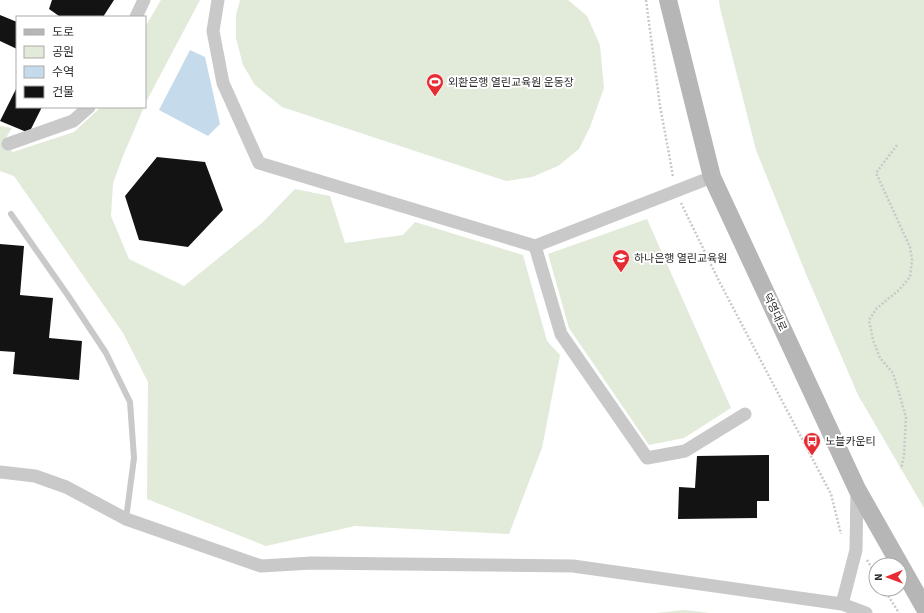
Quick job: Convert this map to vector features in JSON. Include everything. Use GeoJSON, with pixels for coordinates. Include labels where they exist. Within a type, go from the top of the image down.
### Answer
{"type":"FeatureCollection","features":[{"type":"Feature","properties":{"kind":"main road","name":"덕영대로"},"geometry":{"type":"LineString","coordinates":[[668,0],[712,177],[857,489],[924,606]]}},
{"type":"Feature","properties":{"kind":"street"},"geometry":{"type":"LineString","coordinates":[[136,16],[144,0]]}},
{"type":"Feature","properties":{"kind":"street"},"geometry":{"type":"LineString","coordinates":[[218,0],[213,31],[223,83],[259,163],[535,246],[712,177]]}},
{"type":"Feature","properties":{"kind":"street"},"geometry":{"type":"LineString","coordinates":[[8,144],[73,121],[88,108]]}},
{"type":"Feature","properties":{"kind":"street"},"geometry":{"type":"LineString","coordinates":[[535,246],[561,334],[647,458],[685,451],[745,414]]}},
{"type":"Feature","properties":{"kind":"street"},"geometry":{"type":"LineString","coordinates":[[0,472],[35,476],[66,487],[126,519],[261,566],[312,563],[573,566],[842,604],[866,613]]}},
{"type":"Feature","properties":{"kind":"street"},"geometry":{"type":"LineString","coordinates":[[842,604],[856,550],[857,489]]}},
{"type":"Feature","properties":{"kind":"lane"},"geometry":{"type":"LineString","coordinates":[[11,214],[106,353],[130,402],[134,458],[126,519]]}},
{"type":"Feature","properties":{"kind":"path"},"geometry":{"type":"LineString","coordinates":[[646,0],[660,106],[670,154],[675,191],[719,281],[790,413],[831,494],[841,534],[868,561]]}},
{"type":"Feature","properties":{"kind":"path"},"geometry":{"type":"LineString","coordinates":[[897,145],[876,173],[910,247],[912,260],[910,277],[899,290],[877,308],[869,320],[873,340],[880,358],[893,373],[906,417],[904,456],[901,469]]}},
{"type":"Feature","properties":{"kind":"path"},"geometry":{"type":"LineString","coordinates":[[889,597],[898,613]]}},
{"type":"Feature","properties":{"kind":"green space"},"geometry":{"type":"Polygon","coordinates":[[[161,0],[200,0],[146,102],[146,25],[161,0]]]}},
{"type":"Feature","properties":{"kind":"green space","name":"외환은행 열린교육원 운동장"},"geometry":{"type":"Polygon","coordinates":[[[240,0],[568,0],[587,16],[600,45],[604,88],[590,127],[579,149],[558,166],[532,177],[506,181],[282,107],[255,85],[243,65],[236,38],[236,15],[240,0]]]}},
{"type":"Feature","properties":{"kind":"green space"},"geometry":{"type":"Polygon","coordinates":[[[719,0],[924,0],[924,508],[858,395],[806,274],[756,150],[719,0]]]}},
{"type":"Feature","properties":{"kind":"green space"},"geometry":{"type":"Polygon","coordinates":[[[100,108],[144,108],[113,183],[111,216],[129,259],[184,286],[262,223],[295,189],[330,196],[345,243],[403,235],[415,222],[523,255],[547,341],[560,355],[542,448],[509,534],[355,526],[266,546],[147,499],[148,382],[123,333],[14,176],[0,171],[0,126],[12,128],[2,144],[13,152],[74,132],[100,108]]]}},
{"type":"Feature","properties":{"kind":"green space"},"geometry":{"type":"Polygon","coordinates":[[[647,219],[731,408],[684,438],[649,445],[569,328],[548,254],[647,219]]]}},
{"type":"Feature","properties":{"kind":"green space"},"geometry":{"type":"Polygon","coordinates":[[[685,610],[710,613],[656,613],[685,610]]]}},
{"type":"Feature","properties":{"kind":"water"},"geometry":{"type":"Polygon","coordinates":[[[190,50],[205,57],[220,124],[208,136],[159,110],[190,50]]]}},
{"type":"Feature","properties":{"kind":"building"},"geometry":{"type":"Polygon","coordinates":[[[52,0],[114,0],[104,16],[59,16],[49,9],[52,0]]]}},
{"type":"Feature","properties":{"kind":"building"},"geometry":{"type":"Polygon","coordinates":[[[0,15],[16,22],[16,49],[0,41],[0,15]]]}},
{"type":"Feature","properties":{"kind":"building"},"geometry":{"type":"Polygon","coordinates":[[[16,89],[16,108],[42,108],[29,133],[0,121],[16,89]]]}},
{"type":"Feature","properties":{"kind":"building"},"geometry":{"type":"Polygon","coordinates":[[[157,157],[205,162],[223,210],[188,247],[139,240],[125,196],[157,157]]]}},
{"type":"Feature","properties":{"kind":"building"},"geometry":{"type":"Polygon","coordinates":[[[0,244],[24,246],[20,295],[53,298],[49,338],[82,341],[79,380],[13,374],[15,352],[0,351],[0,244]]]}},
{"type":"Feature","properties":{"kind":"building"},"geometry":{"type":"Polygon","coordinates":[[[769,455],[769,501],[757,501],[757,518],[678,519],[679,487],[695,488],[697,456],[769,455]]]}},
{"type":"Feature","properties":{"kind":"place","name":"외환은행 열린교육원 운동장"},"geometry":{"type":"Point","coordinates":[435,97]}},
{"type":"Feature","properties":{"kind":"place","name":"하나은행 열린교육원"},"geometry":{"type":"Point","coordinates":[621,273]}},
{"type":"Feature","properties":{"kind":"place","name":"노블카운티"},"geometry":{"type":"Point","coordinates":[812,456]}}]}
